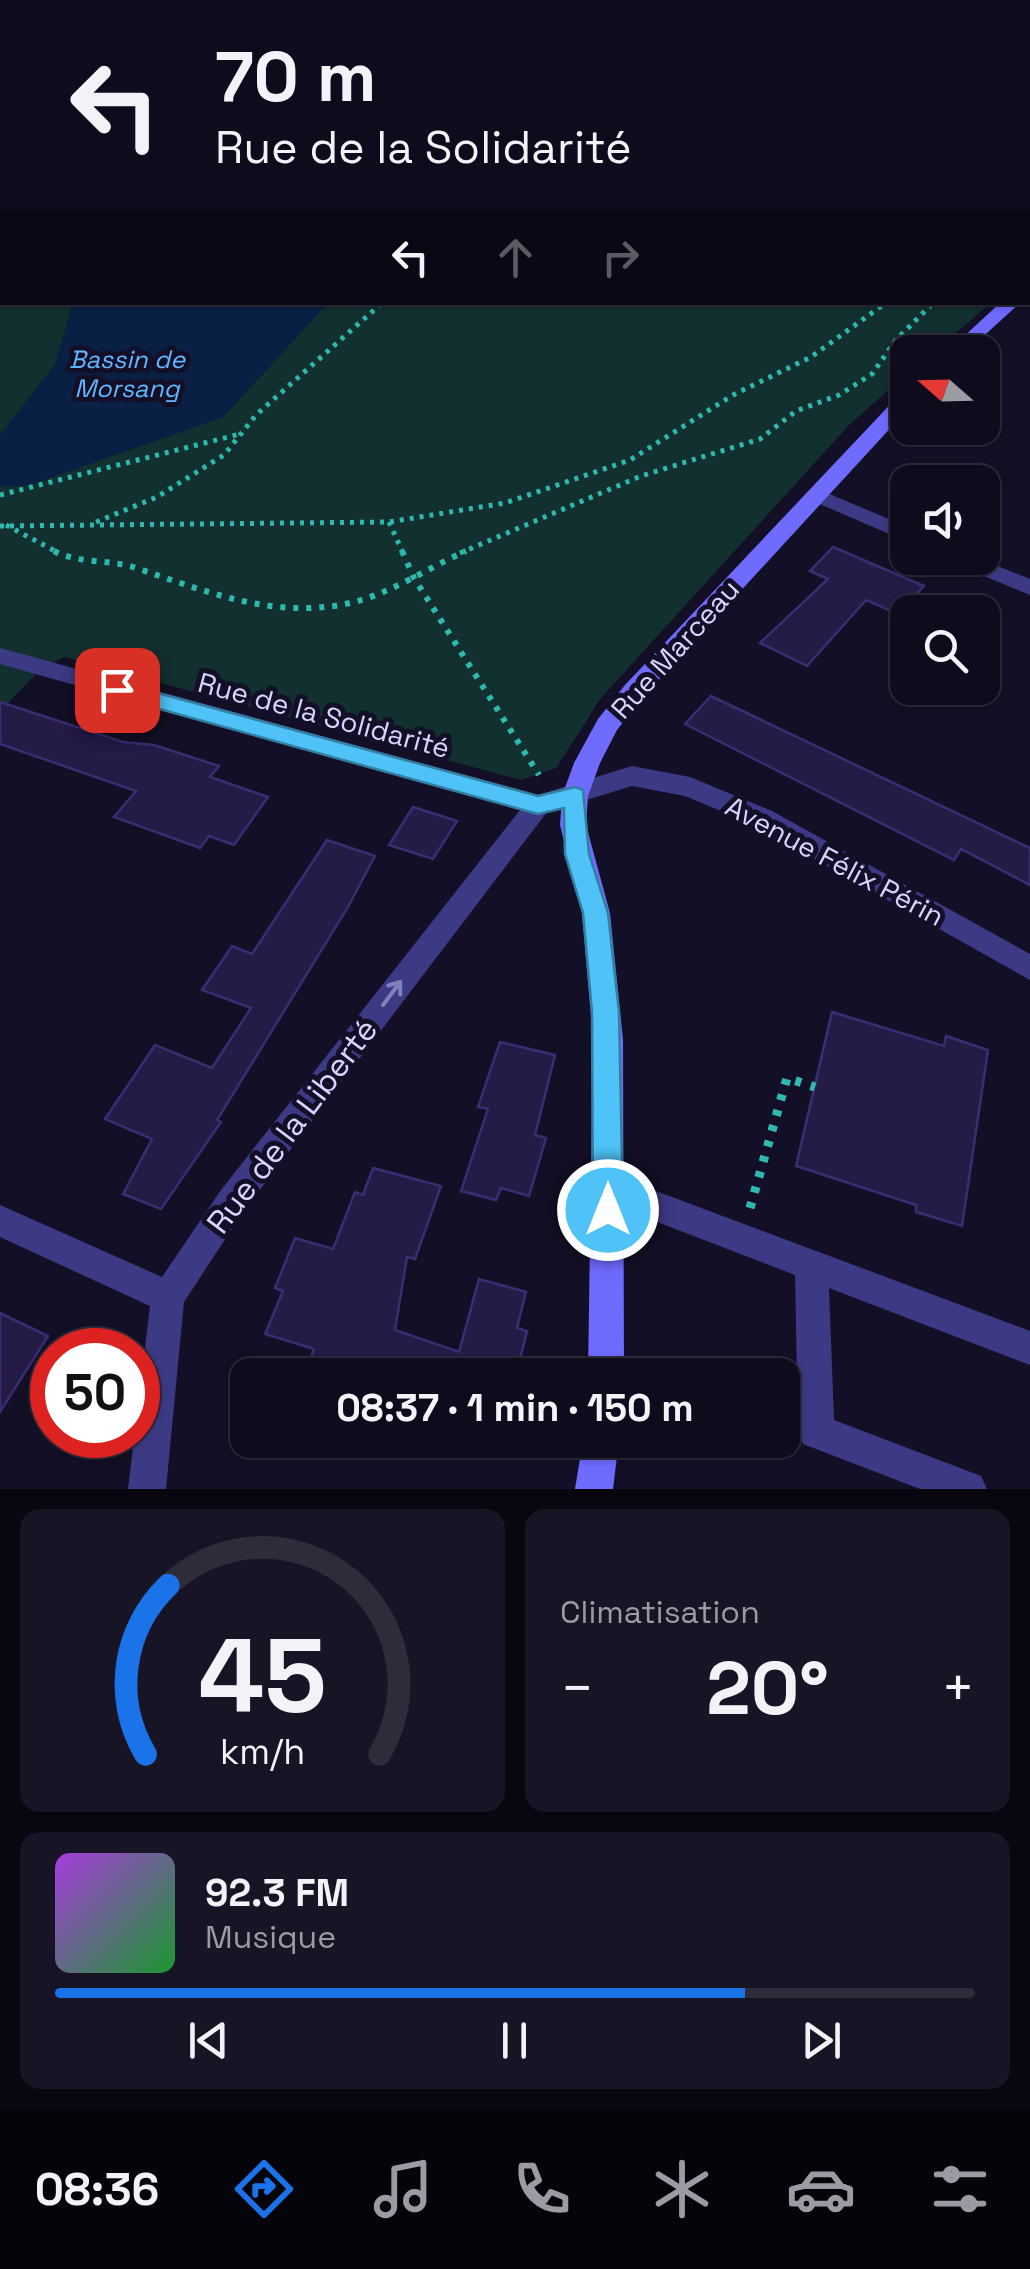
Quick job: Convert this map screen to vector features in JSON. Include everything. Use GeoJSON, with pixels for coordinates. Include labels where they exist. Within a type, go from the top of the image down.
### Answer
{"type":"FeatureCollection","features":[{"type":"Feature","properties":{"kind":"main road"},"geometry":{"type":"LineString","coordinates":[[975,335],[1009,305]]}},
{"type":"Feature","properties":{"kind":"main road","name":"Rue Marceau"},"geometry":{"type":"LineString","coordinates":[[606,1358],[606,1022],[596,913],[573,825],[557,800],[587,763],[616,714],[890,416]]}},
{"type":"Feature","properties":{"kind":"main road"},"geometry":{"type":"LineString","coordinates":[[594,1489],[598,1458]]}},
{"type":"Feature","properties":{"kind":"street"},"geometry":{"type":"LineString","coordinates":[[814,494],[890,527]]}},
{"type":"Feature","properties":{"kind":"street"},"geometry":{"type":"LineString","coordinates":[[1000,575],[1030,588]]}},
{"type":"Feature","properties":{"kind":"street","name":"Rue de la Solidarité"},"geometry":{"type":"LineString","coordinates":[[0,656],[557,800]]}},
{"type":"Feature","properties":{"kind":"street","name":"Avenue Félix Périn"},"geometry":{"type":"LineString","coordinates":[[557,800],[632,776],[690,787],[763,818],[1030,968]]}},
{"type":"Feature","properties":{"kind":"street","name":"Rue de la Liberté"},"geometry":{"type":"LineString","coordinates":[[147,1489],[168,1297],[232,1201],[557,800]]}},
{"type":"Feature","properties":{"kind":"street"},"geometry":{"type":"LineString","coordinates":[[608,1188],[1030,1348]]}},
{"type":"Feature","properties":{"kind":"street"},"geometry":{"type":"LineString","coordinates":[[0,1221],[168,1297]]}},
{"type":"Feature","properties":{"kind":"street"},"geometry":{"type":"LineString","coordinates":[[812,1266],[816,1432],[968,1489]]}},
{"type":"Feature","properties":{"kind":"path"},"geometry":{"type":"LineString","coordinates":[[90,525],[156,497],[224,454],[380,305]]}},
{"type":"Feature","properties":{"kind":"path"},"geometry":{"type":"LineString","coordinates":[[3,526],[388,522],[505,503],[630,460],[733,394],[810,356],[883,305]]}},
{"type":"Feature","properties":{"kind":"path"},"geometry":{"type":"LineString","coordinates":[[3,526],[66,558],[131,566],[204,593],[288,611],[356,602],[545,514],[641,476],[760,438],[796,411],[839,394],[872,374],[896,340],[931,305]]}},
{"type":"Feature","properties":{"kind":"path"},"geometry":{"type":"LineString","coordinates":[[0,494],[242,433]]}},
{"type":"Feature","properties":{"kind":"path"},"geometry":{"type":"LineString","coordinates":[[388,522],[414,578],[557,800]]}},
{"type":"Feature","properties":{"kind":"path"},"geometry":{"type":"LineString","coordinates":[[741,1239],[788,1078],[815,1087]]}},
{"type":"Feature","properties":{"kind":"green space"},"geometry":{"type":"Polygon","coordinates":[[[0,305],[72,305],[55,365],[0,435],[0,305]]]}},
{"type":"Feature","properties":{"kind":"green space"},"geometry":{"type":"Polygon","coordinates":[[[326,305],[989,305],[953,335],[890,335],[890,389],[850,424],[601,698],[556,768],[521,780],[64,657],[41,669],[0,711],[0,486],[26,486],[223,417],[326,305]]]}},
{"type":"Feature","properties":{"kind":"water","name":"Bassin de Morsang"},"geometry":{"type":"Polygon","coordinates":[[[73,305],[326,305],[223,417],[26,486],[0,486],[0,435],[55,365],[73,305]]]}},
{"type":"Feature","properties":{"kind":"building"},"geometry":{"type":"Polygon","coordinates":[[[833,547],[890,571],[890,575],[924,586],[916,595],[890,595],[890,610],[866,600],[807,666],[760,643],[828,579],[810,571],[833,547]]]}},
{"type":"Feature","properties":{"kind":"building"},"geometry":{"type":"Polygon","coordinates":[[[711,696],[1030,848],[1030,885],[961,849],[954,860],[685,724],[711,696]]]}},
{"type":"Feature","properties":{"kind":"building"},"geometry":{"type":"Polygon","coordinates":[[[0,702],[123,742],[154,745],[219,766],[210,777],[268,797],[234,845],[209,836],[200,848],[114,817],[136,791],[0,744],[0,702]]]}},
{"type":"Feature","properties":{"kind":"building"},"geometry":{"type":"Polygon","coordinates":[[[413,807],[457,821],[433,859],[389,845],[413,807]]]}},
{"type":"Feature","properties":{"kind":"building"},"geometry":{"type":"Polygon","coordinates":[[[327,840],[375,856],[348,907],[217,1120],[221,1122],[161,1209],[123,1194],[152,1139],[105,1119],[155,1045],[212,1068],[251,1008],[202,990],[232,946],[252,954],[327,840]]]}},
{"type":"Feature","properties":{"kind":"building"},"geometry":{"type":"Polygon","coordinates":[[[832,1012],[944,1046],[946,1036],[988,1050],[962,1226],[916,1212],[916,1205],[796,1166],[832,1012]]]}},
{"type":"Feature","properties":{"kind":"building"},"geometry":{"type":"Polygon","coordinates":[[[500,1042],[555,1055],[535,1135],[546,1138],[529,1196],[501,1188],[496,1200],[461,1191],[488,1109],[478,1107],[500,1042]]]}},
{"type":"Feature","properties":{"kind":"building"},"geometry":{"type":"Polygon","coordinates":[[[373,1168],[441,1186],[415,1259],[407,1257],[395,1330],[459,1352],[479,1279],[526,1292],[517,1328],[527,1331],[520,1358],[311,1358],[314,1349],[265,1334],[283,1291],[275,1288],[295,1238],[333,1249],[355,1192],[363,1195],[373,1168]]]}},
{"type":"Feature","properties":{"kind":"building"},"geometry":{"type":"Polygon","coordinates":[[[0,1313],[31,1328],[30,1364],[0,1412],[0,1313]]]}},
{"type":"Feature","properties":{"kind":"route"},"geometry":{"type":"LineString","coordinates":[[117,690],[538,805],[575,796],[573,825],[577,854],[596,913],[608,1040],[608,1210]]}}]}
